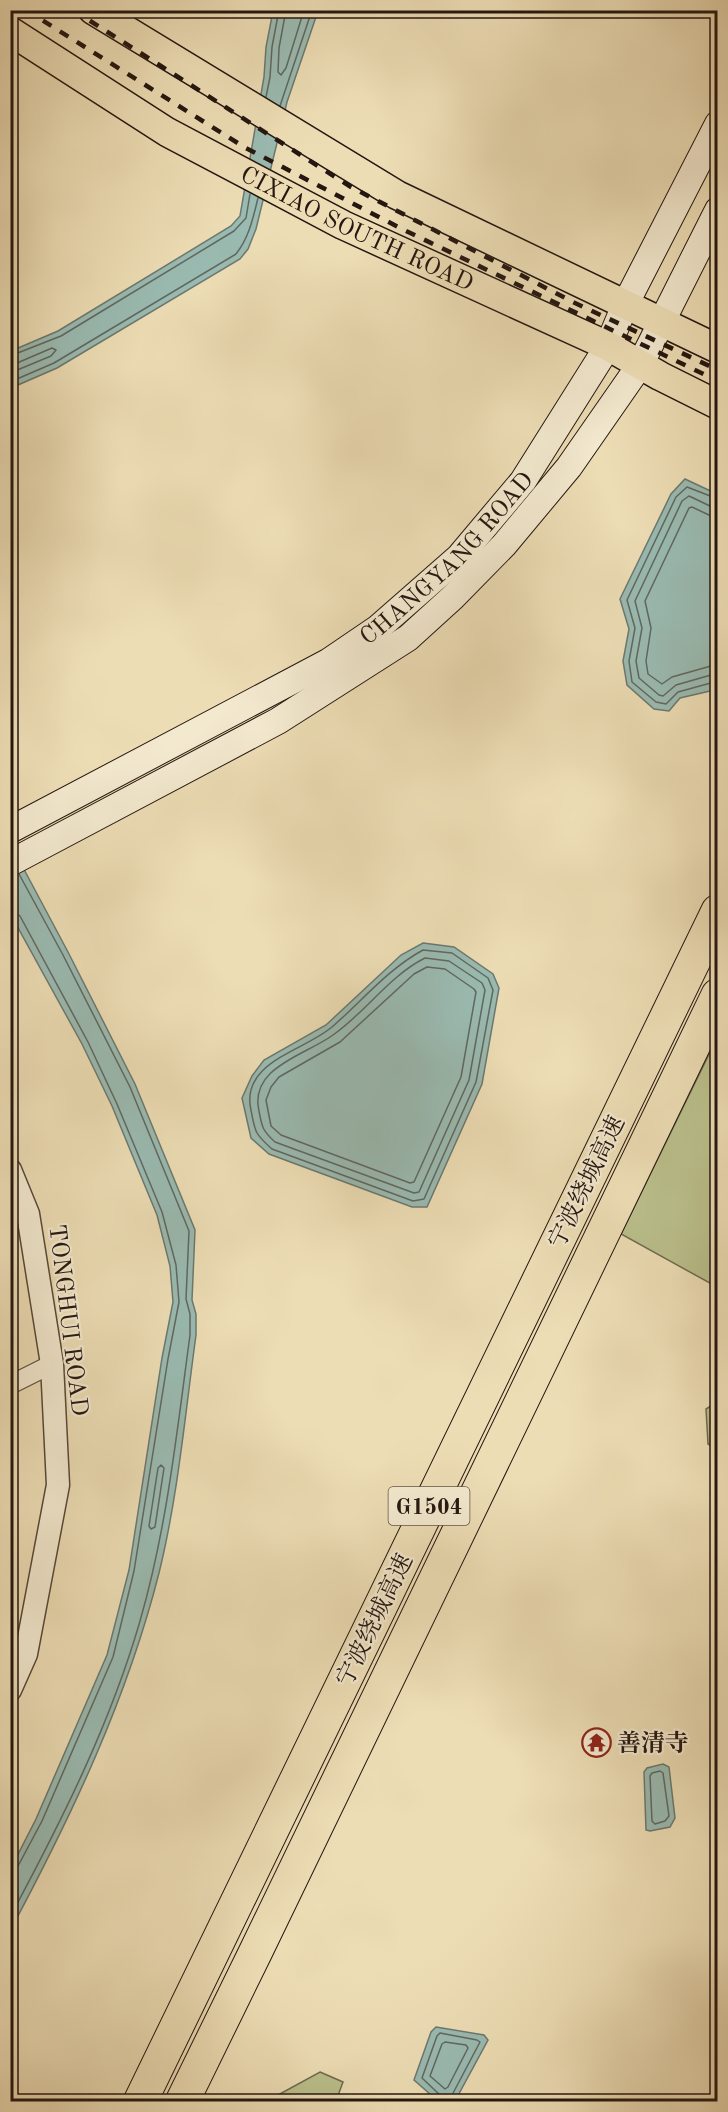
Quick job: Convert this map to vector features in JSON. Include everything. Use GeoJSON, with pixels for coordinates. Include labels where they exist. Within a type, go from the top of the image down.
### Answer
{"type":"FeatureCollection","features":[{"type":"Feature","properties":{"kind":"highway","name":"宁波绕城高速"},"geometry":{"type":"LineString","coordinates":[[140,2102],[717,911]]}},
{"type":"Feature","properties":{"kind":"highway","name":"宁波绕城高速"},"geometry":{"type":"LineString","coordinates":[[182,2102],[717,995]]}},
{"type":"Feature","properties":{"kind":"main road","name":"CIXIAO SOUTH ROAD"},"geometry":{"type":"LineString","coordinates":[[93,10],[397,195],[717,349]]}},
{"type":"Feature","properties":{"kind":"main road","name":"CIXIAO SOUTH ROAD"},"geometry":{"type":"LineString","coordinates":[[10,31],[167,132],[227,164],[343,225],[608,346],[717,405]]}},
{"type":"Feature","properties":{"kind":"main road","name":"CHANGYANG ROAD"},"geometry":{"type":"LineString","coordinates":[[10,830],[328,662],[378,628],[459,557],[523,481],[608,346],[625,305],[717,124]]}},
{"type":"Feature","properties":{"kind":"main road","name":"CHANGYANG ROAD"},"geometry":{"type":"LineString","coordinates":[[10,863],[278,721],[408,638],[452,598],[504,545],[569,466],[640,365],[717,210]]}},
{"type":"Feature","properties":{"kind":"street","name":"TONGHUI ROAD"},"geometry":{"type":"LineString","coordinates":[[10,1170],[28,1214],[52,1364],[58,1485],[26,1654],[10,1690]]}},
{"type":"Feature","properties":{"kind":"street"},"geometry":{"type":"LineString","coordinates":[[10,1385],[52,1364]]}},
{"type":"Feature","properties":{"kind":"green space"},"geometry":{"type":"Polygon","coordinates":[[[717,1038],[717,1287],[621,1234],[717,1038]]]}},
{"type":"Feature","properties":{"kind":"green space"},"geometry":{"type":"Polygon","coordinates":[[[717,1402],[717,1449],[708,1444],[706,1409],[717,1402]]]}},
{"type":"Feature","properties":{"kind":"green space"},"geometry":{"type":"Polygon","coordinates":[[[320,2072],[343,2082],[336,2101],[267,2101],[320,2072]]]}},
{"type":"Feature","properties":{"kind":"water"},"geometry":{"type":"Polygon","coordinates":[[[273,11],[318,11],[287,102],[256,229],[248,249],[240,259],[57,368],[11,388],[11,351],[58,331],[231,226],[240,216],[273,11]]]}},
{"type":"Feature","properties":{"kind":"water"},"geometry":{"type":"Polygon","coordinates":[[[685,479],[717,494],[717,685],[710,691],[680,698],[669,711],[654,709],[627,685],[623,661],[629,629],[620,599],[671,494],[685,479]]]}},
{"type":"Feature","properties":{"kind":"water"},"geometry":{"type":"Polygon","coordinates":[[[11,845],[135,1084],[195,1230],[192,1300],[196,1314],[196,1335],[166,1544],[146,1620],[96,1756],[11,1929],[11,1868],[36,1819],[107,1655],[129,1570],[173,1302],[170,1266],[157,1215],[112,1106],[82,1044],[11,915],[11,845]]]}},
{"type":"Feature","properties":{"kind":"water"},"geometry":{"type":"Polygon","coordinates":[[[423,943],[454,947],[493,974],[499,988],[482,1084],[427,1207],[412,1207],[269,1154],[251,1138],[242,1098],[252,1076],[264,1060],[326,1025],[401,955],[423,943]]]}},
{"type":"Feature","properties":{"kind":"water"},"geometry":{"type":"Polygon","coordinates":[[[663,1764],[669,1767],[675,1818],[670,1827],[650,1831],[646,1830],[644,1772],[647,1768],[663,1764]]]}},
{"type":"Feature","properties":{"kind":"water"},"geometry":{"type":"Polygon","coordinates":[[[436,2027],[484,2035],[488,2040],[455,2101],[438,2101],[414,2080],[431,2032],[436,2027]]]}},
{"type":"Feature","properties":{"kind":"railway"},"geometry":{"type":"LineString","coordinates":[[26,10],[244,147],[402,229],[718,381]]}},
{"type":"Feature","properties":{"kind":"railway"},"geometry":{"type":"LineString","coordinates":[[73,10],[351,187],[573,302],[718,370]]}},
{"type":"Feature","properties":{"kind":"place","name":"善清寺"},"geometry":{"type":"Point","coordinates":[596,1743]}}]}
